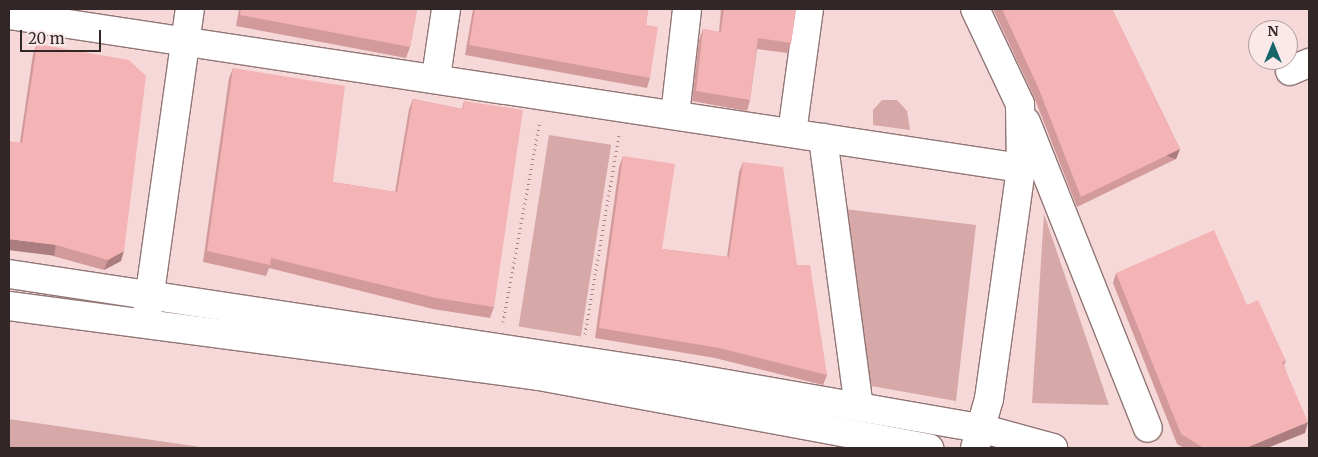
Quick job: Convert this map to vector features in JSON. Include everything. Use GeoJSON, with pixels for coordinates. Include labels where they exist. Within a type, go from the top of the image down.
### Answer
{"type":"FeatureCollection","features":[{"type":"Feature","properties":{"kind":"street"},"geometry":{"type":"LineString","coordinates":[[145,327],[190,9]]}},
{"type":"Feature","properties":{"kind":"street"},"geometry":{"type":"LineString","coordinates":[[436,77],[446,9]]}},
{"type":"Feature","properties":{"kind":"street"},"geometry":{"type":"LineString","coordinates":[[675,115],[687,9]]}},
{"type":"Feature","properties":{"kind":"street"},"geometry":{"type":"LineString","coordinates":[[792,133],[809,9]]}},
{"type":"Feature","properties":{"kind":"street"},"geometry":{"type":"LineString","coordinates":[[975,9],[1020,104],[1148,428]]}},
{"type":"Feature","properties":{"kind":"street"},"geometry":{"type":"LineString","coordinates":[[9,15],[436,77],[1021,168]]}},
{"type":"Feature","properties":{"kind":"street"},"geometry":{"type":"LineString","coordinates":[[977,438],[989,399],[1021,168],[1020,104]]}},
{"type":"Feature","properties":{"kind":"street"},"geometry":{"type":"LineString","coordinates":[[823,138],[859,407]]}},
{"type":"Feature","properties":{"kind":"street"},"geometry":{"type":"LineString","coordinates":[[9,274],[498,347],[540,364],[580,359],[859,407],[977,438],[1053,448]]}},
{"type":"Feature","properties":{"kind":"street"},"geometry":{"type":"LineString","coordinates":[[9,306],[145,327],[540,364],[929,448]]}},
{"type":"Feature","properties":{"kind":"path"},"geometry":{"type":"LineString","coordinates":[[498,347],[545,94]]}},
{"type":"Feature","properties":{"kind":"path"},"geometry":{"type":"LineString","coordinates":[[580,359],[624,107]]}},
{"type":"Feature","properties":{"kind":"shaded area"},"geometry":{"type":"Polygon","coordinates":[[[882,100],[897,100],[907,111],[910,130],[873,125],[873,110],[882,100]]]}},
{"type":"Feature","properties":{"kind":"shaded area"},"geometry":{"type":"Polygon","coordinates":[[[549,135],[611,145],[581,336],[519,327],[549,135]]]}},
{"type":"Feature","properties":{"kind":"shaded area"},"geometry":{"type":"Polygon","coordinates":[[[836,208],[976,225],[956,401],[860,384],[836,208]]]}},
{"type":"Feature","properties":{"kind":"shaded area"},"geometry":{"type":"Polygon","coordinates":[[[1044,214],[1109,405],[1032,403],[1044,214]]]}},
{"type":"Feature","properties":{"kind":"shaded area"},"geometry":{"type":"Polygon","coordinates":[[[9,419],[207,448],[9,448],[9,419]]]}},
{"type":"Feature","properties":{"kind":"building"},"geometry":{"type":"Polygon","coordinates":[[[241,9],[417,9],[410,47],[240,15],[241,9]]]}},
{"type":"Feature","properties":{"kind":"building"},"geometry":{"type":"Polygon","coordinates":[[[475,9],[648,9],[646,25],[658,27],[650,78],[469,45],[475,9]]]}},
{"type":"Feature","properties":{"kind":"building"},"geometry":{"type":"Polygon","coordinates":[[[724,9],[796,9],[791,43],[758,38],[750,100],[696,91],[703,29],[721,32],[724,9]]]}},
{"type":"Feature","properties":{"kind":"building"},"geometry":{"type":"Polygon","coordinates":[[[1002,9],[1112,9],[1180,149],[1081,197],[1038,87],[1002,9]]]}},
{"type":"Feature","properties":{"kind":"building"},"geometry":{"type":"Polygon","coordinates":[[[37,44],[129,60],[146,76],[124,251],[108,260],[56,245],[9,239],[9,141],[22,143],[37,44]]]}},
{"type":"Feature","properties":{"kind":"building"},"geometry":{"type":"Polygon","coordinates":[[[233,68],[345,86],[333,182],[397,192],[413,99],[463,109],[464,101],[523,110],[494,307],[436,298],[271,258],[270,265],[207,251],[233,68]]]}},
{"type":"Feature","properties":{"kind":"building"},"geometry":{"type":"Polygon","coordinates":[[[623,156],[675,164],[662,249],[729,257],[743,162],[783,167],[797,265],[810,265],[827,375],[719,348],[599,328],[623,156]]]}},
{"type":"Feature","properties":{"kind":"building"},"geometry":{"type":"Polygon","coordinates":[[[1214,230],[1247,305],[1258,300],[1286,361],[1282,362],[1308,422],[1246,448],[1204,448],[1181,434],[1116,273],[1214,230]]]}}]}
